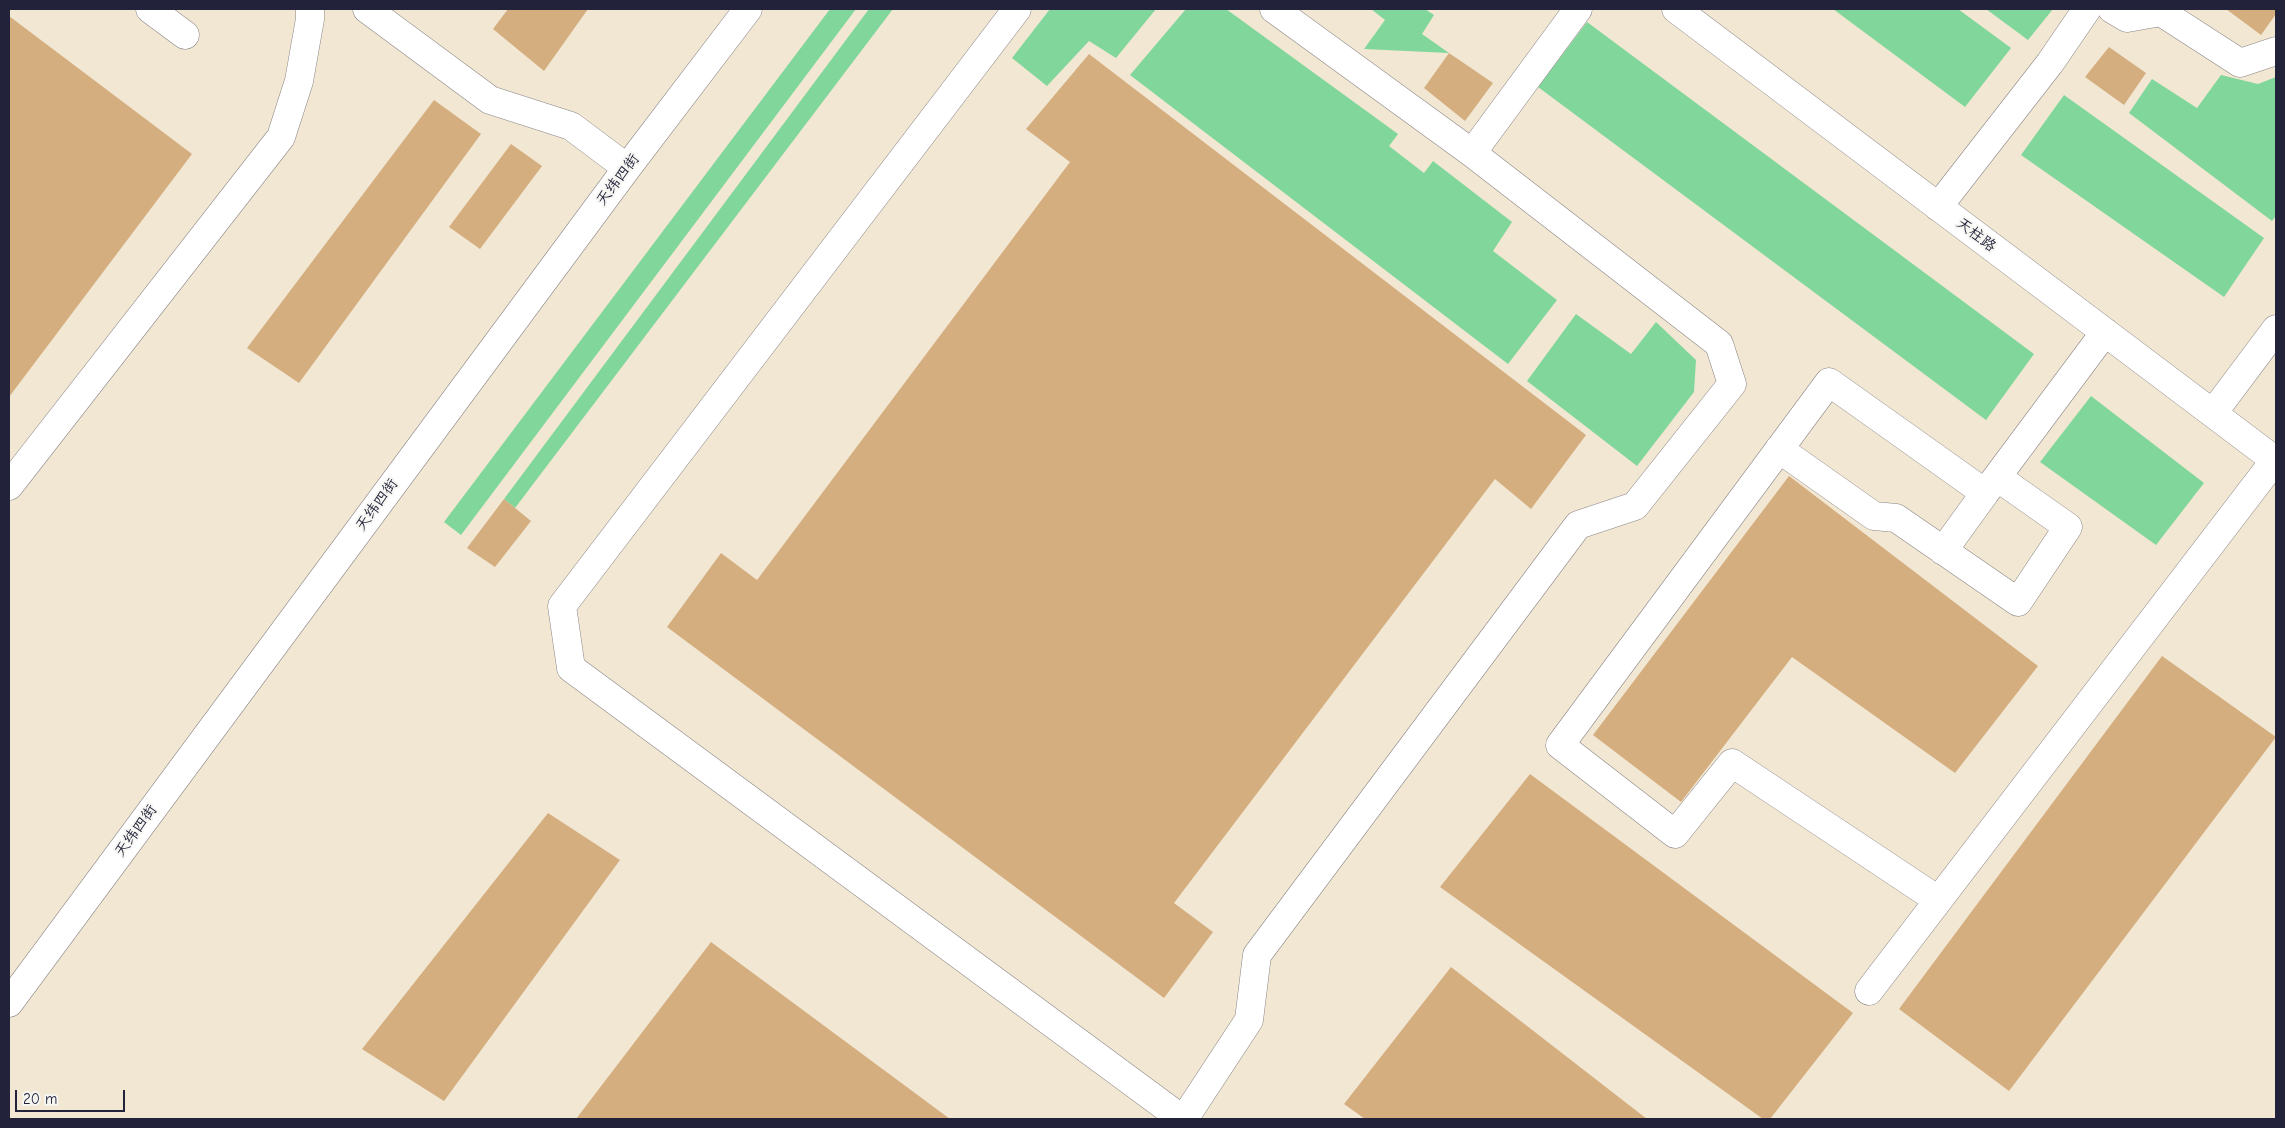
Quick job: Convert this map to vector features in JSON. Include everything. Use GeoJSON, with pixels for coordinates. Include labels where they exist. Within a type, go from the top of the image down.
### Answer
{"type":"FeatureCollection","features":[{"type":"Feature","properties":{"kind":"street"},"geometry":{"type":"LineString","coordinates":[[150,9],[185,35]]}},
{"type":"Feature","properties":{"kind":"street"},"geometry":{"type":"LineString","coordinates":[[9,486],[281,137],[300,81],[310,9]]}},
{"type":"Feature","properties":{"kind":"street"},"geometry":{"type":"LineString","coordinates":[[367,9],[490,100],[571,126],[627,168]]}},
{"type":"Feature","properties":{"kind":"street","name":"天纬四街"},"geometry":{"type":"LineString","coordinates":[[9,1003],[627,168],[748,9]]}},
{"type":"Feature","properties":{"kind":"street"},"geometry":{"type":"LineString","coordinates":[[1017,9],[562,606],[571,668],[1183,1119],[1249,1020],[1256,955],[1578,525],[1635,506],[1732,384],[1719,344],[1472,153],[1274,9]]}},
{"type":"Feature","properties":{"kind":"street"},"geometry":{"type":"LineString","coordinates":[[1472,153],[1578,9]]}},
{"type":"Feature","properties":{"kind":"street","name":"天柱路"},"geometry":{"type":"LineString","coordinates":[[1676,9],[2276,461]]}},
{"type":"Feature","properties":{"kind":"street"},"geometry":{"type":"LineString","coordinates":[[1938,207],[2050,63],[2087,9]]}},
{"type":"Feature","properties":{"kind":"street"},"geometry":{"type":"LineString","coordinates":[[2112,9],[2127,18],[2161,10],[2240,63],[2276,51]]}},
{"type":"Feature","properties":{"kind":"street"},"geometry":{"type":"LineString","coordinates":[[2212,413],[2276,329]]}},
{"type":"Feature","properties":{"kind":"street"},"geometry":{"type":"LineString","coordinates":[[1943,551],[2105,332]]}},
{"type":"Feature","properties":{"kind":"street"},"geometry":{"type":"LineString","coordinates":[[1779,449],[1874,516],[1896,518],[2018,602],[2068,527],[1991,485],[1829,382],[1779,449],[1560,745],[1674,834],[1732,763],[1938,900]]}},
{"type":"Feature","properties":{"kind":"street"},"geometry":{"type":"LineString","coordinates":[[1869,991],[2276,461]]}},
{"type":"Feature","properties":{"kind":"green space"},"geometry":{"type":"Polygon","coordinates":[[[830,9],[856,9],[461,535],[444,522],[830,9]]]}},
{"type":"Feature","properties":{"kind":"green space"},"geometry":{"type":"Polygon","coordinates":[[[869,9],[893,9],[515,508],[504,499],[869,9]]]}},
{"type":"Feature","properties":{"kind":"green space"},"geometry":{"type":"Polygon","coordinates":[[[1050,9],[1156,9],[1116,58],[1089,41],[1047,86],[1012,58],[1050,9]]]}},
{"type":"Feature","properties":{"kind":"green space"},"geometry":{"type":"Polygon","coordinates":[[[1186,9],[1226,9],[1398,134],[1389,146],[1424,173],[1433,161],[1512,222],[1493,251],[1557,300],[1508,364],[1130,75],[1186,9]]]}},
{"type":"Feature","properties":{"kind":"green space"},"geometry":{"type":"Polygon","coordinates":[[[1371,9],[1425,9],[1434,15],[1422,34],[1449,53],[1364,49],[1385,20],[1371,9]]]}},
{"type":"Feature","properties":{"kind":"green space"},"geometry":{"type":"Polygon","coordinates":[[[1833,9],[1958,9],[2011,48],[1965,107],[1833,9]]]}},
{"type":"Feature","properties":{"kind":"green space"},"geometry":{"type":"Polygon","coordinates":[[[1986,9],[2053,9],[2028,40],[1986,9]]]}},
{"type":"Feature","properties":{"kind":"green space"},"geometry":{"type":"Polygon","coordinates":[[[1587,22],[2034,354],[1986,420],[1538,87],[1587,22]]]}},
{"type":"Feature","properties":{"kind":"green space"},"geometry":{"type":"Polygon","coordinates":[[[2221,75],[2258,84],[2276,77],[2276,216],[2272,221],[2129,113],[2152,79],[2197,108],[2221,75]]]}},
{"type":"Feature","properties":{"kind":"green space"},"geometry":{"type":"Polygon","coordinates":[[[2064,95],[2264,238],[2224,297],[2021,155],[2064,95]]]}},
{"type":"Feature","properties":{"kind":"green space"},"geometry":{"type":"Polygon","coordinates":[[[1576,314],[1631,354],[1656,322],[1696,360],[1694,392],[1637,466],[1527,381],[1576,314]]]}},
{"type":"Feature","properties":{"kind":"green space"},"geometry":{"type":"Polygon","coordinates":[[[2091,396],[2204,483],[2156,545],[2040,462],[2091,396]]]}},
{"type":"Feature","properties":{"kind":"building"},"geometry":{"type":"Polygon","coordinates":[[[508,9],[588,9],[544,71],[493,29],[508,9]]]}},
{"type":"Feature","properties":{"kind":"building"},"geometry":{"type":"Polygon","coordinates":[[[2226,9],[2276,9],[2276,14],[2261,35],[2226,9]]]}},
{"type":"Feature","properties":{"kind":"building"},"geometry":{"type":"Polygon","coordinates":[[[9,16],[192,154],[9,397],[9,16]]]}},
{"type":"Feature","properties":{"kind":"building"},"geometry":{"type":"Polygon","coordinates":[[[2109,47],[2146,73],[2124,105],[2085,77],[2109,47]]]}},
{"type":"Feature","properties":{"kind":"building"},"geometry":{"type":"Polygon","coordinates":[[[1449,53],[1493,83],[1465,121],[1424,88],[1449,53]]]}},
{"type":"Feature","properties":{"kind":"building"},"geometry":{"type":"Polygon","coordinates":[[[1089,54],[1586,435],[1531,509],[1495,479],[1174,903],[1213,932],[1164,998],[667,627],[721,553],[757,580],[1070,162],[1026,129],[1089,54]]]}},
{"type":"Feature","properties":{"kind":"building"},"geometry":{"type":"Polygon","coordinates":[[[434,100],[481,134],[299,383],[247,348],[434,100]]]}},
{"type":"Feature","properties":{"kind":"building"},"geometry":{"type":"Polygon","coordinates":[[[511,144],[542,166],[480,249],[449,227],[511,144]]]}},
{"type":"Feature","properties":{"kind":"building"},"geometry":{"type":"Polygon","coordinates":[[[1789,476],[2038,666],[1955,773],[1792,657],[1681,802],[1593,735],[1789,476]]]}},
{"type":"Feature","properties":{"kind":"building"},"geometry":{"type":"Polygon","coordinates":[[[504,499],[531,521],[495,567],[467,548],[504,499]]]}},
{"type":"Feature","properties":{"kind":"building"},"geometry":{"type":"Polygon","coordinates":[[[2162,656],[2276,737],[2009,1091],[1899,1009],[2162,656]]]}},
{"type":"Feature","properties":{"kind":"building"},"geometry":{"type":"Polygon","coordinates":[[[1530,774],[1853,1013],[1770,1119],[1763,1119],[1440,887],[1530,774]]]}},
{"type":"Feature","properties":{"kind":"building"},"geometry":{"type":"Polygon","coordinates":[[[548,813],[620,860],[444,1101],[362,1049],[548,813]]]}},
{"type":"Feature","properties":{"kind":"building"},"geometry":{"type":"Polygon","coordinates":[[[711,942],[950,1119],[576,1119],[711,942]]]}},
{"type":"Feature","properties":{"kind":"building"},"geometry":{"type":"Polygon","coordinates":[[[1451,967],[1647,1119],[1365,1119],[1344,1104],[1451,967]]]}}]}
